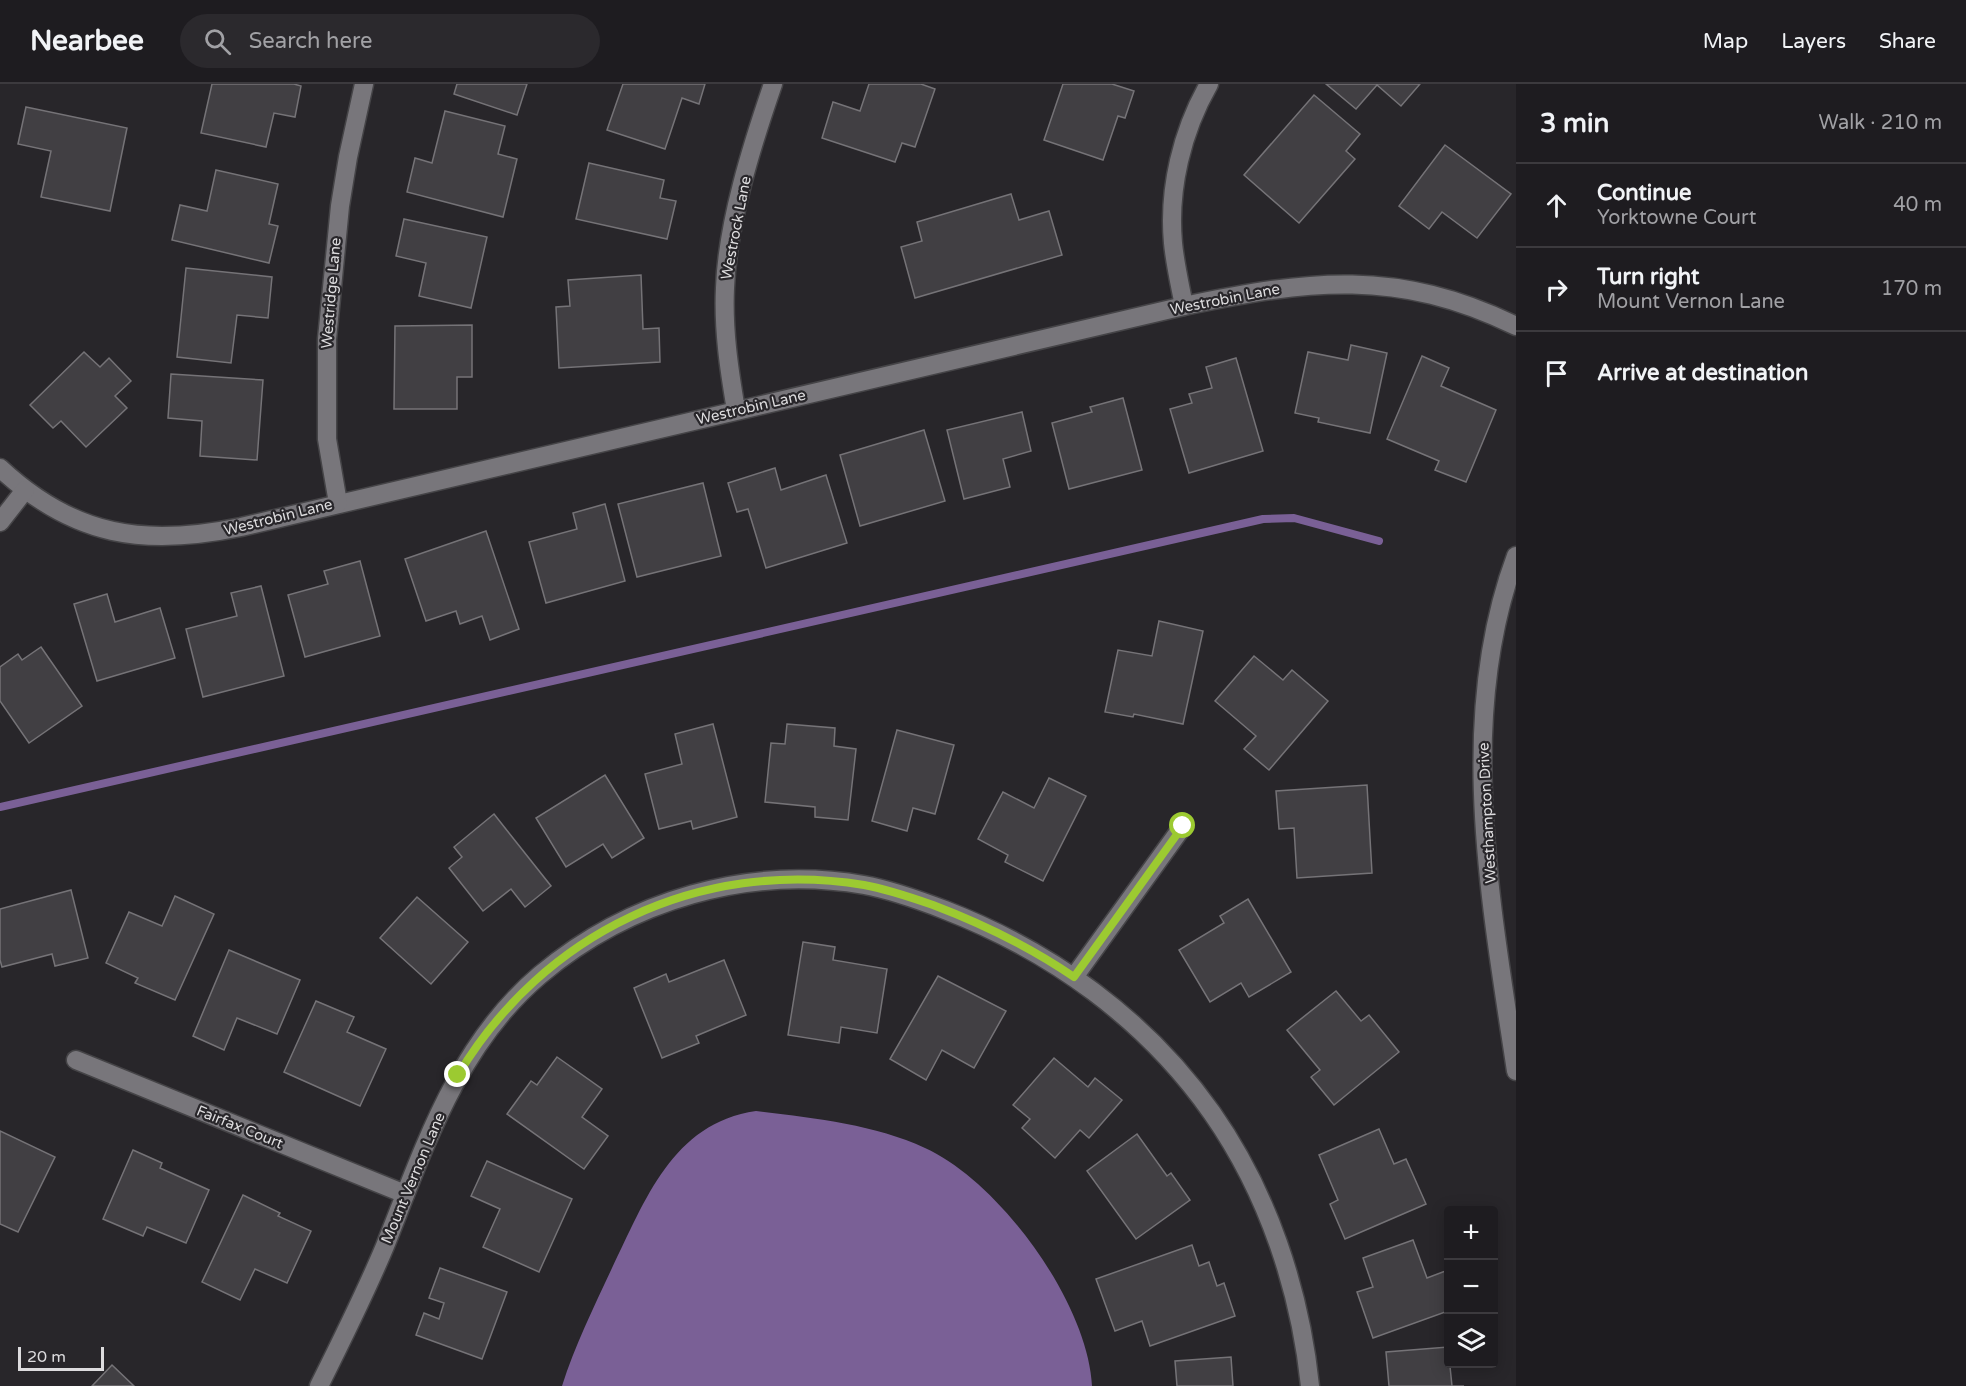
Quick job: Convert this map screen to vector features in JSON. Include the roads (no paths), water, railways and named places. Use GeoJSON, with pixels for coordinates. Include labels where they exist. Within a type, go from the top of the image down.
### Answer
{"type":"FeatureCollection","features":[{"type":"Feature","properties":{"kind":"street","name":"Westridge Lane"},"geometry":{"type":"LineString","coordinates":[[338,503],[327,439],[327,339],[340,206],[364,84]]}},
{"type":"Feature","properties":{"kind":"street","name":"Westrock Lane"},"geometry":{"type":"LineString","coordinates":[[736,410],[726,354],[724,287],[728,251],[746,174],[773,84]]}},
{"type":"Feature","properties":{"kind":"street"},"geometry":{"type":"LineString","coordinates":[[1184,306],[1173,244],[1174,190],[1180,156],[1189,126],[1209,84]]}},
{"type":"Feature","properties":{"kind":"street","name":"Westrobin Lane"},"geometry":{"type":"LineString","coordinates":[[0,468],[42,502],[77,520],[118,532],[154,537],[215,532],[1248,293],[1326,284],[1383,285],[1454,300],[1516,326]]}},
{"type":"Feature","properties":{"kind":"street"},"geometry":{"type":"LineString","coordinates":[[0,522],[25,490]]}},
{"type":"Feature","properties":{"kind":"street","name":"Westhampton Drive"},"geometry":{"type":"LineString","coordinates":[[1516,556],[1497,627],[1486,702],[1482,759],[1486,847],[1495,928],[1516,1071]]}},
{"type":"Feature","properties":{"kind":"street"},"geometry":{"type":"LineString","coordinates":[[1074,977],[1183,826]]}},
{"type":"Feature","properties":{"kind":"street","name":"Mount Vernon Lane"},"geometry":{"type":"LineString","coordinates":[[319,1386],[362,1300],[405,1194],[458,1075],[481,1038],[502,1012],[539,975],[585,941],[634,914],[665,902],[750,882],[808,880],[864,885],[913,898],[982,925],[1025,946],[1100,996],[1170,1061],[1211,1112],[1242,1162],[1268,1216],[1288,1275],[1305,1346],[1310,1386]]}},
{"type":"Feature","properties":{"kind":"street","name":"Fairfax Court"},"geometry":{"type":"LineString","coordinates":[[76,1060],[405,1194]]}},
{"type":"Feature","properties":{"kind":"waterway"},"geometry":{"type":"LineString","coordinates":[[0,807],[1263,519],[1294,518],[1379,541]]}}]}
